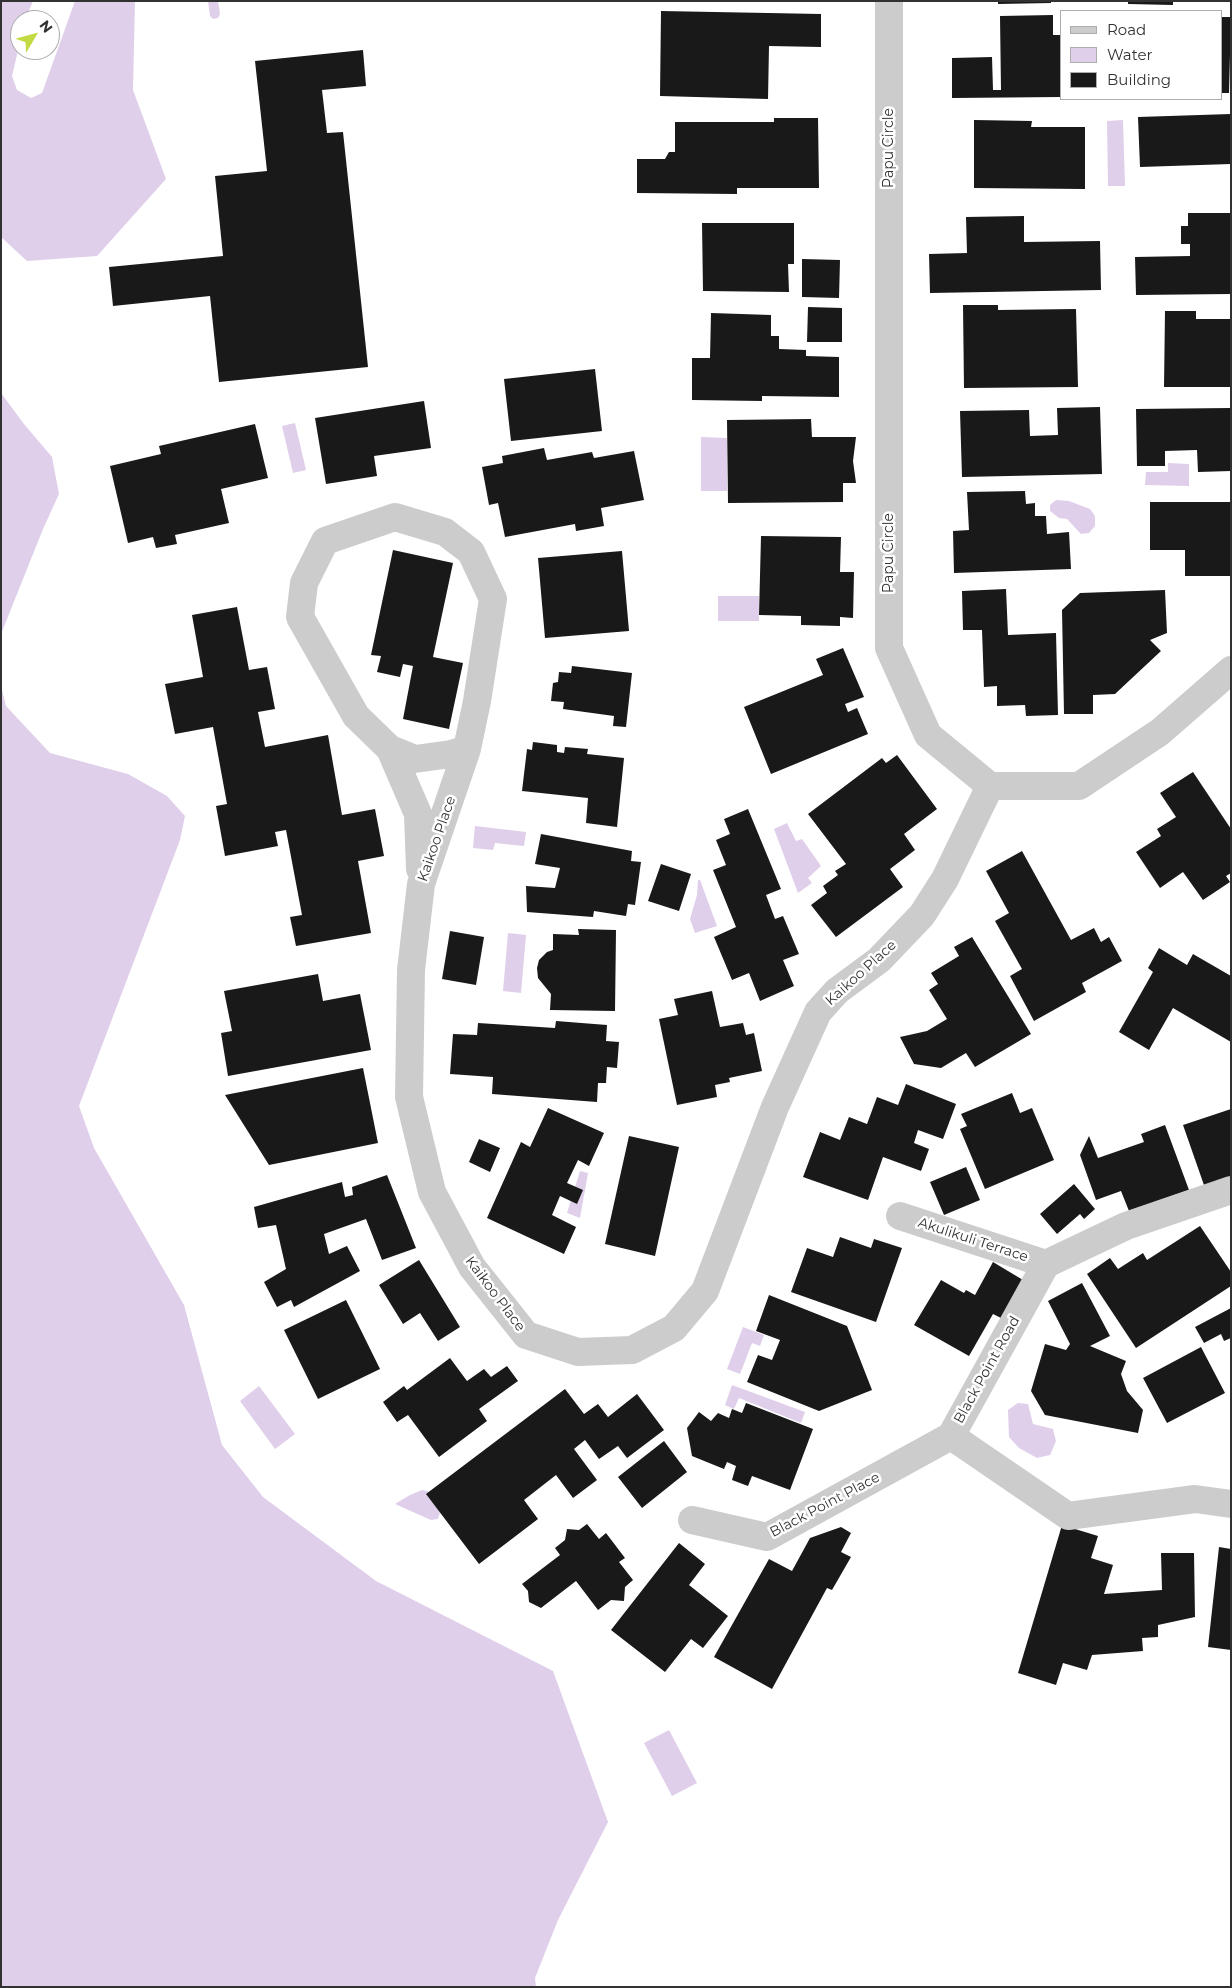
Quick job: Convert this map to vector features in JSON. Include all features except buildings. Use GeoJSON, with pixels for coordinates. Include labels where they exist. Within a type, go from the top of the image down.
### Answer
{"type":"FeatureCollection","features":[{"type":"Feature","properties":{"kind":"street","name":"Papu Circle"},"geometry":{"type":"LineString","coordinates":[[889,1],[889,648],[928,735],[990,786]]}},
{"type":"Feature","properties":{"kind":"street","name":"Kaikoo Place"},"geometry":{"type":"LineString","coordinates":[[467,749],[451,754],[415,759],[390,749],[356,716],[300,617],[304,583],[325,541],[394,517],[445,532],[472,552],[492,599],[477,702],[467,749],[421,884],[411,970],[409,1098],[432,1192],[472,1267],[526,1335],[578,1352],[632,1350],[674,1328],[705,1291],[775,1108],[818,1012],[837,991],[879,960],[922,915],[945,879],[990,786]]}},
{"type":"Feature","properties":{"kind":"street"},"geometry":{"type":"LineString","coordinates":[[990,786],[1079,786],[1160,732],[1231,670]]}},
{"type":"Feature","properties":{"kind":"street"},"geometry":{"type":"LineString","coordinates":[[390,749],[418,814],[421,884]]}},
{"type":"Feature","properties":{"kind":"street"},"geometry":{"type":"LineString","coordinates":[[1046,1264],[1126,1226],[1231,1190]]}},
{"type":"Feature","properties":{"kind":"street","name":"Akulikuli Terrace"},"geometry":{"type":"LineString","coordinates":[[900,1216],[1046,1264]]}},
{"type":"Feature","properties":{"kind":"street","name":"Black Point Road"},"geometry":{"type":"LineString","coordinates":[[1046,1264],[951,1436],[1068,1516],[1195,1500],[1231,1504]]}},
{"type":"Feature","properties":{"kind":"street","name":"Black Point Place"},"geometry":{"type":"LineString","coordinates":[[692,1520],[767,1537],[951,1436]]}},
{"type":"Feature","properties":{"kind":"water"},"geometry":{"type":"Polygon","coordinates":[[[1,1],[33,1],[29,10],[10,10],[10,60],[16,60],[12,76],[17,90],[31,98],[42,93],[54,60],[60,60],[60,43],[75,1],[135,1],[133,90],[166,179],[97,256],[27,261],[1,237],[1,1]]]}},
{"type":"Feature","properties":{"kind":"water"},"geometry":{"type":"Polygon","coordinates":[[[208,1],[218,1],[220,14],[218,18],[213,19],[210,16],[208,1]]]}},
{"type":"Feature","properties":{"kind":"water"},"geometry":{"type":"Polygon","coordinates":[[[1123,120],[1125,186],[1108,186],[1107,121],[1123,120]]]}},
{"type":"Feature","properties":{"kind":"water"},"geometry":{"type":"Polygon","coordinates":[[[1,393],[52,457],[59,494],[1,634],[1,393]]]}},
{"type":"Feature","properties":{"kind":"water"},"geometry":{"type":"Polygon","coordinates":[[[295,423],[306,470],[293,473],[282,426],[295,423]]]}},
{"type":"Feature","properties":{"kind":"water"},"geometry":{"type":"Polygon","coordinates":[[[701,437],[727,438],[727,491],[701,491],[701,437]]]}},
{"type":"Feature","properties":{"kind":"water"},"geometry":{"type":"Polygon","coordinates":[[[1168,463],[1189,464],[1189,486],[1145,485],[1146,472],[1168,472],[1168,463]]]}},
{"type":"Feature","properties":{"kind":"water"},"geometry":{"type":"Polygon","coordinates":[[[1056,500],[1069,501],[1090,509],[1095,516],[1095,526],[1089,533],[1081,534],[1067,519],[1059,518],[1050,511],[1050,505],[1056,500]]]}},
{"type":"Feature","properties":{"kind":"water"},"geometry":{"type":"Polygon","coordinates":[[[718,596],[759,596],[759,621],[718,621],[718,596]]]}},
{"type":"Feature","properties":{"kind":"water"},"geometry":{"type":"Polygon","coordinates":[[[1,686],[6,706],[50,753],[128,774],[167,796],[185,816],[180,840],[79,1106],[94,1148],[184,1305],[222,1445],[263,1497],[376,1581],[553,1671],[608,1822],[558,1920],[535,1978],[536,1987],[1,1987],[1,686]]]}},
{"type":"Feature","properties":{"kind":"water"},"geometry":{"type":"Polygon","coordinates":[[[787,823],[796,841],[802,839],[821,866],[808,878],[812,883],[798,893],[774,829],[787,823]]]}},
{"type":"Feature","properties":{"kind":"water"},"geometry":{"type":"Polygon","coordinates":[[[475,826],[526,832],[524,846],[495,843],[493,850],[473,848],[475,826]]]}},
{"type":"Feature","properties":{"kind":"water"},"geometry":{"type":"Polygon","coordinates":[[[698,880],[700,880],[717,926],[695,933],[690,919],[697,895],[698,880]]]}},
{"type":"Feature","properties":{"kind":"water"},"geometry":{"type":"Polygon","coordinates":[[[508,933],[526,935],[521,993],[503,991],[508,933]]]}},
{"type":"Feature","properties":{"kind":"water"},"geometry":{"type":"Polygon","coordinates":[[[580,1171],[588,1173],[580,1218],[567,1213],[580,1171]]]}},
{"type":"Feature","properties":{"kind":"water"},"geometry":{"type":"Polygon","coordinates":[[[743,1327],[764,1335],[760,1346],[752,1343],[740,1374],[727,1369],[743,1327]]]}},
{"type":"Feature","properties":{"kind":"water"},"geometry":{"type":"Polygon","coordinates":[[[732,1385],[805,1412],[801,1423],[739,1398],[734,1409],[725,1405],[732,1385]]]}},
{"type":"Feature","properties":{"kind":"water"},"geometry":{"type":"Polygon","coordinates":[[[259,1386],[295,1434],[275,1449],[240,1401],[259,1386]]]}},
{"type":"Feature","properties":{"kind":"water"},"geometry":{"type":"Polygon","coordinates":[[[1018,1403],[1028,1404],[1033,1424],[1053,1429],[1056,1441],[1050,1455],[1037,1458],[1019,1448],[1009,1437],[1008,1410],[1018,1403]]]}},
{"type":"Feature","properties":{"kind":"water"},"geometry":{"type":"Polygon","coordinates":[[[422,1490],[430,1492],[440,1512],[438,1519],[431,1520],[395,1504],[422,1490]]]}},
{"type":"Feature","properties":{"kind":"water"},"geometry":{"type":"Polygon","coordinates":[[[669,1730],[697,1783],[672,1796],[644,1743],[669,1730]]]}}]}
